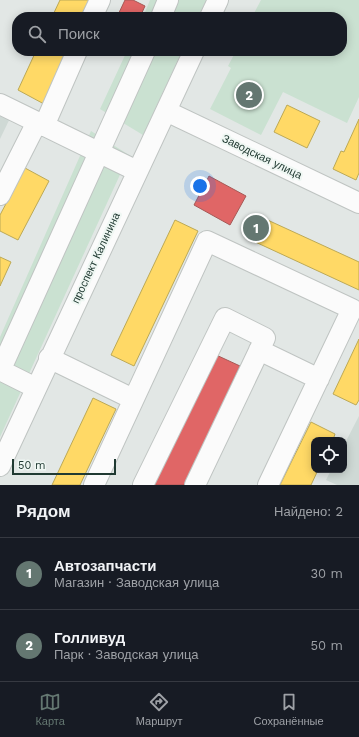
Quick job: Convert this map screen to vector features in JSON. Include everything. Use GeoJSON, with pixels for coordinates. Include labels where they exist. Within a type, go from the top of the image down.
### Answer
{"type":"FeatureCollection","features":[{"type":"Feature","properties":{"kind":"street"},"geometry":{"type":"LineString","coordinates":[[94,12],[100,0]]}},
{"type":"Feature","properties":{"kind":"street"},"geometry":{"type":"LineString","coordinates":[[162,12],[168,0]]}},
{"type":"Feature","properties":{"kind":"street"},"geometry":{"type":"LineString","coordinates":[[212,12],[218,0]]}},
{"type":"Feature","properties":{"kind":"street"},"geometry":{"type":"LineString","coordinates":[[0,195],[41,124],[75,56]]}},
{"type":"Feature","properties":{"kind":"street"},"geometry":{"type":"LineString","coordinates":[[36,388],[0,370],[143,56]]}},
{"type":"Feature","properties":{"kind":"street","name":"проспект Калинина"},"geometry":{"type":"LineString","coordinates":[[0,466],[49,358],[192,56]]}},
{"type":"Feature","properties":{"kind":"street"},"geometry":{"type":"LineString","coordinates":[[0,104],[137,172]]}},
{"type":"Feature","properties":{"kind":"street","name":"Заводская улица"},"geometry":{"type":"LineString","coordinates":[[166,111],[359,203]]}},
{"type":"Feature","properties":{"kind":"street"},"geometry":{"type":"LineString","coordinates":[[94,485],[207,241],[356,308],[319,379],[268,485]]}},
{"type":"Feature","properties":{"kind":"street"},"geometry":{"type":"LineString","coordinates":[[143,485],[225,318],[265,338],[195,485]]}},
{"type":"Feature","properties":{"kind":"street"},"geometry":{"type":"LineString","coordinates":[[259,350],[319,379]]}},
{"type":"Feature","properties":{"kind":"street"},"geometry":{"type":"LineString","coordinates":[[49,358],[133,399]]}},
{"type":"Feature","properties":{"kind":"shaded area"},"geometry":{"type":"Polygon","coordinates":[[[0,103],[14,110],[0,139],[0,103]]]}},
{"type":"Feature","properties":{"kind":"shaded area"},"geometry":{"type":"Polygon","coordinates":[[[359,416],[359,485],[337,485],[326,480],[330,473],[347,473],[347,439],[359,416]]]}},
{"type":"Feature","properties":{"kind":"green space"},"geometry":{"type":"Polygon","coordinates":[[[150,0],[206,0],[200,12],[145,12],[150,0]]]}},
{"type":"Feature","properties":{"kind":"green space"},"geometry":{"type":"Polygon","coordinates":[[[261,0],[359,0],[359,97],[347,123],[283,92],[261,135],[210,109],[231,68],[228,66],[233,56],[347,56],[347,12],[255,12],[261,0]]]}},
{"type":"Feature","properties":{"kind":"green space"},"geometry":{"type":"Polygon","coordinates":[[[125,56],[180,56],[143,135],[100,109],[125,56]]]}},
{"type":"Feature","properties":{"kind":"green space"},"geometry":{"type":"Polygon","coordinates":[[[91,131],[129,155],[0,437],[0,337],[91,131]]]}},
{"type":"Feature","properties":{"kind":"building: Жильё"},"geometry":{"type":"Polygon","coordinates":[[[60,0],[93,0],[87,12],[54,12],[60,0]]]}},
{"type":"Feature","properties":{"kind":"building: Жильё"},"geometry":{"type":"Polygon","coordinates":[[[34,56],[67,56],[44,104],[18,90],[34,56]]]}},
{"type":"Feature","properties":{"kind":"building: Жильё"},"geometry":{"type":"Polygon","coordinates":[[[287,105],[320,121],[307,148],[274,132],[287,105]]]}},
{"type":"Feature","properties":{"kind":"building: Жильё"},"geometry":{"type":"Polygon","coordinates":[[[359,119],[359,173],[356,180],[333,169],[341,151],[344,152],[359,119]]]}},
{"type":"Feature","properties":{"kind":"building: Жильё"},"geometry":{"type":"Polygon","coordinates":[[[25,168],[49,181],[18,240],[0,231],[0,215],[25,168]]]}},
{"type":"Feature","properties":{"kind":"building: Жильё"},"geometry":{"type":"Polygon","coordinates":[[[261,217],[359,262],[359,290],[251,240],[261,217]]]}},
{"type":"Feature","properties":{"kind":"building: Жильё"},"geometry":{"type":"Polygon","coordinates":[[[175,220],[198,231],[134,366],[111,355],[175,220]]]}},
{"type":"Feature","properties":{"kind":"building: Жильё"},"geometry":{"type":"Polygon","coordinates":[[[0,257],[11,262],[0,286],[0,257]]]}},
{"type":"Feature","properties":{"kind":"building: Жильё"},"geometry":{"type":"Polygon","coordinates":[[[359,339],[359,400],[356,405],[333,394],[359,339]]]}},
{"type":"Feature","properties":{"kind":"building: Жильё"},"geometry":{"type":"Polygon","coordinates":[[[93,398],[116,409],[80,485],[52,485],[93,398]]]}},
{"type":"Feature","properties":{"kind":"building: Жильё"},"geometry":{"type":"Polygon","coordinates":[[[311,422],[335,434],[334,437],[311,437],[311,473],[317,473],[311,485],[280,485],[311,422]]]}},
{"type":"Feature","properties":{"kind":"building: Торговля"},"geometry":{"type":"Polygon","coordinates":[[[125,0],[133,0],[145,6],[142,12],[119,12],[125,0]]]}},
{"type":"Feature","properties":{"kind":"building: Торговля"},"geometry":{"type":"Polygon","coordinates":[[[209,176],[246,196],[230,225],[194,205],[209,176]]]}},
{"type":"Feature","properties":{"kind":"building: Торговля"},"geometry":{"type":"Polygon","coordinates":[[[214,354],[240,366],[185,485],[153,485],[214,354]]]}},
{"type":"Feature","properties":{"kind":"place","name":"Голливуд"},"geometry":{"type":"Point","coordinates":[249,95]}},
{"type":"Feature","properties":{"kind":"place","name":"Автозапчасти"},"geometry":{"type":"Point","coordinates":[256,228]}}]}
